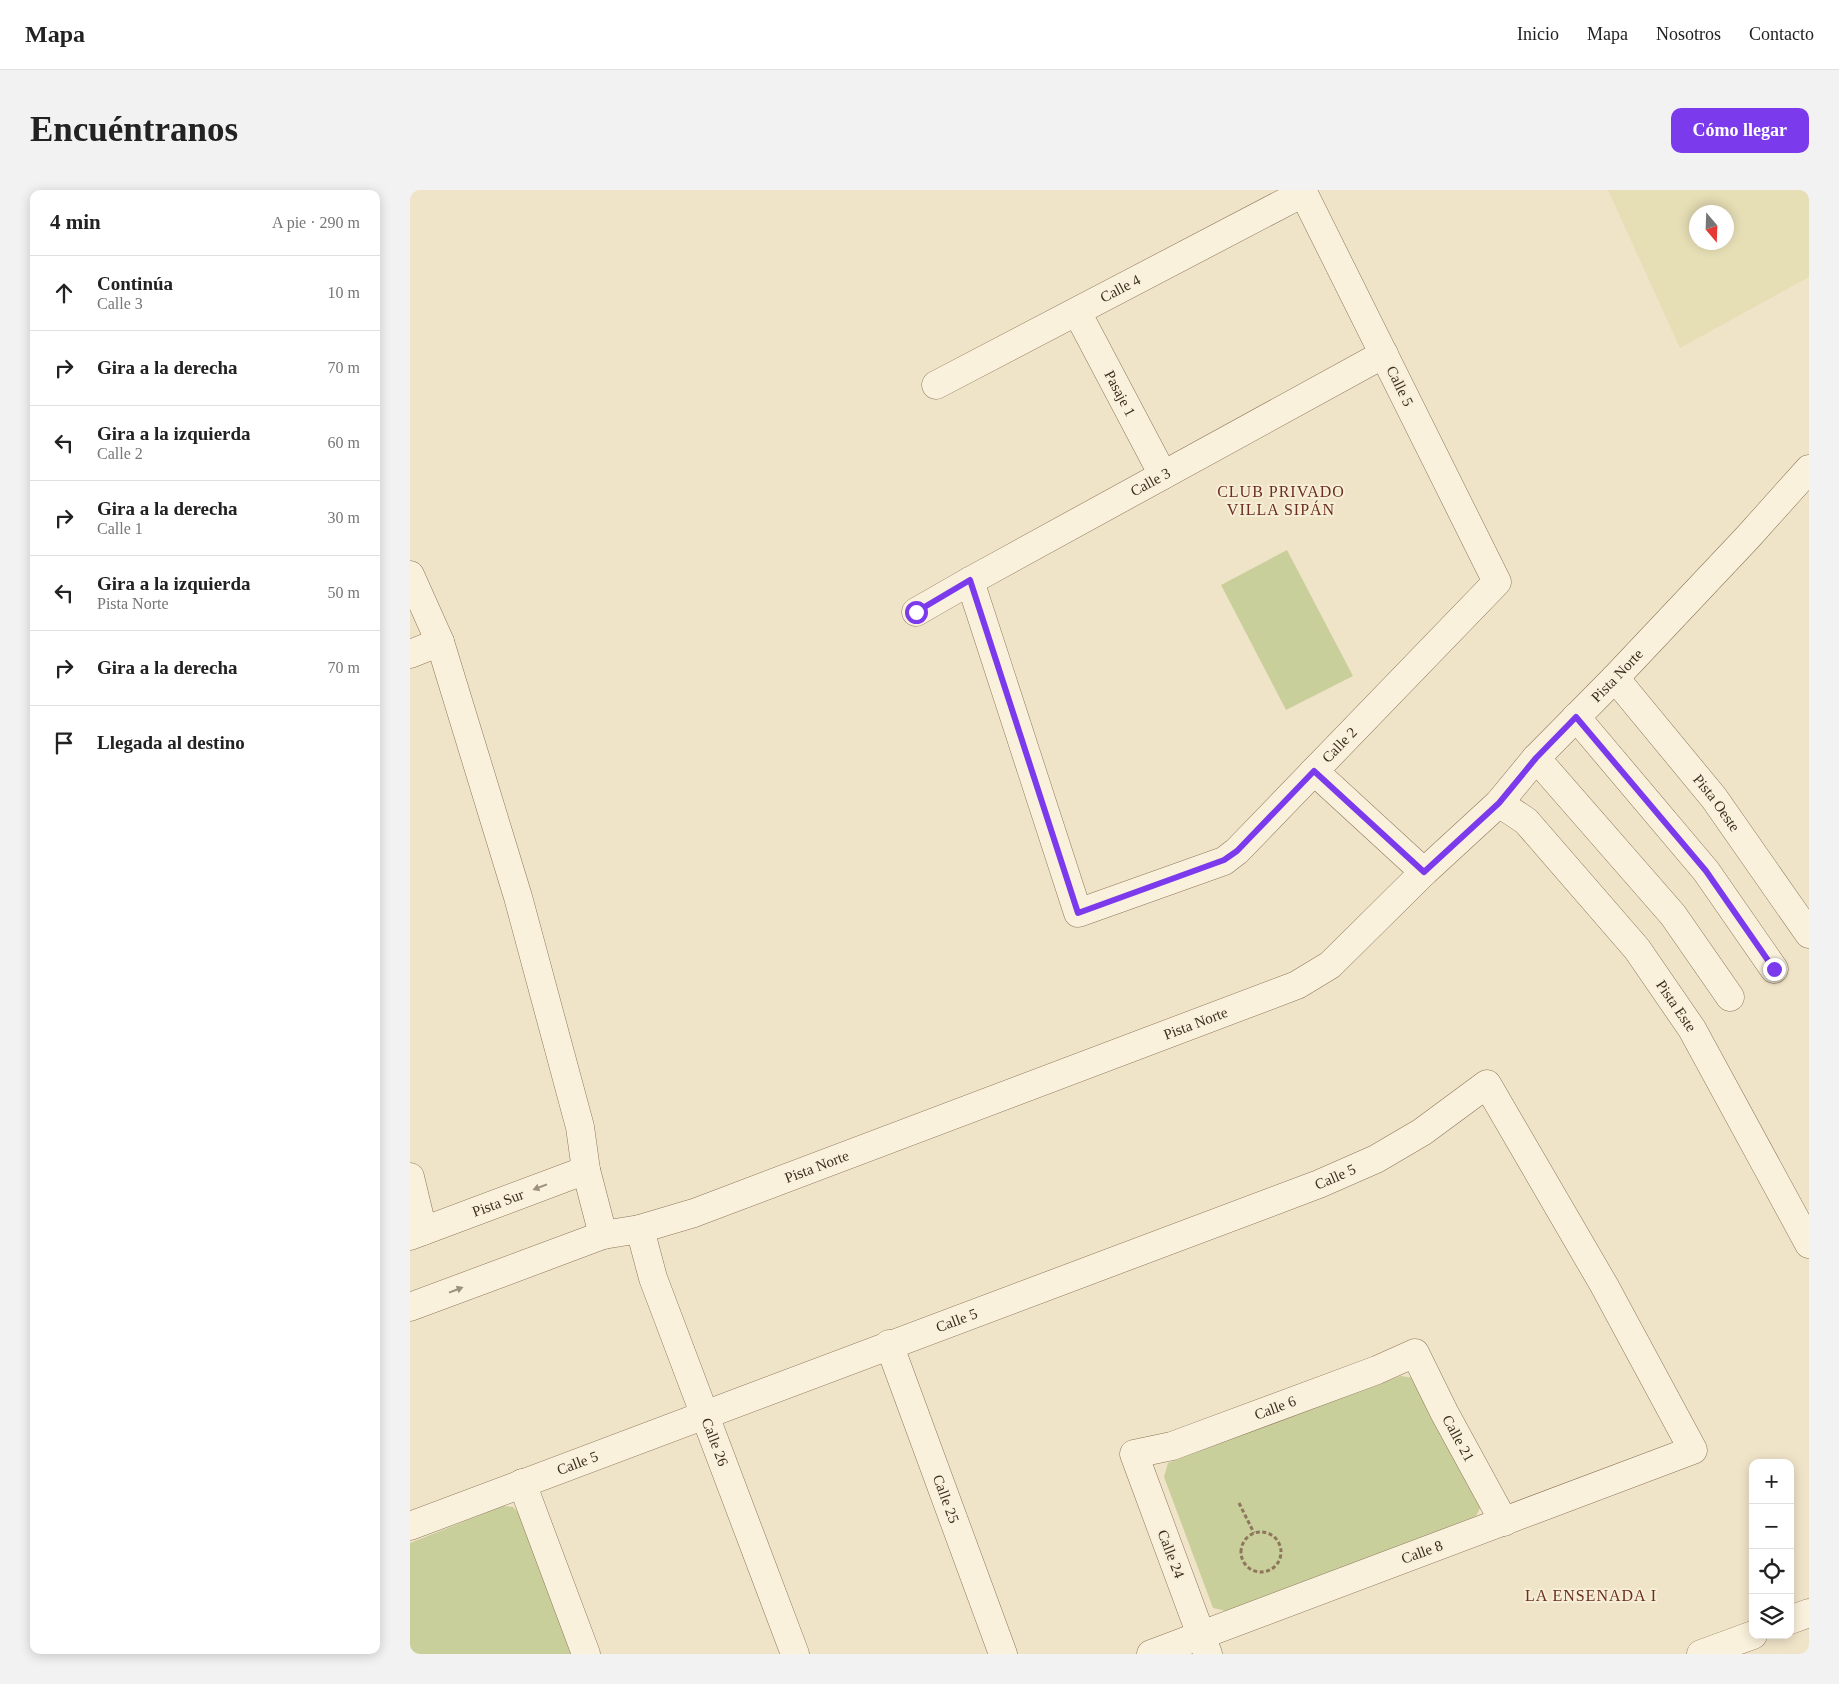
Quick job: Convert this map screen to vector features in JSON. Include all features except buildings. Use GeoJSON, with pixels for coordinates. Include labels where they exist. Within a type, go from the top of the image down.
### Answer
{"type":"FeatureCollection","features":[{"type":"Feature","properties":{"kind":"street","name":"Calle 4"},"geometry":{"type":"LineString","coordinates":[[936,385],[1303,191]]}},
{"type":"Feature","properties":{"kind":"street","name":"Calle 5"},"geometry":{"type":"LineString","coordinates":[[1303,191],[1497,582]]}},
{"type":"Feature","properties":{"kind":"street","name":"Pasaje 1"},"geometry":{"type":"LineString","coordinates":[[1077,312],[1163,475]]}},
{"type":"Feature","properties":{"kind":"street","name":"Calle 3"},"geometry":{"type":"LineString","coordinates":[[916,612],[970,580],[1384,354]]}},
{"type":"Feature","properties":{"kind":"street","name":"Pista Norte"},"geometry":{"type":"LineString","coordinates":[[410,1307],[603,1235],[640,1229],[703,1210],[1296,986],[1330,965],[1424,872],[1499,803],[1536,758],[1615,678],[1809,470]]}},
{"type":"Feature","properties":{"kind":"street"},"geometry":{"type":"LineString","coordinates":[[410,575],[440,642],[518,897],[580,1127],[586,1170],[603,1235]]}},
{"type":"Feature","properties":{"kind":"street","name":"Calle 2"},"geometry":{"type":"LineString","coordinates":[[970,580],[1078,913],[1224,860],[1237,851],[1497,582]]}},
{"type":"Feature","properties":{"kind":"street"},"geometry":{"type":"LineString","coordinates":[[410,654],[440,642]]}},
{"type":"Feature","properties":{"kind":"street","name":"Pista Oeste"},"geometry":{"type":"LineString","coordinates":[[1615,678],[1714,798],[1809,934]]}},
{"type":"Feature","properties":{"kind":"street"},"geometry":{"type":"LineString","coordinates":[[1576,717],[1706,871],[1774,969]]}},
{"type":"Feature","properties":{"kind":"street"},"geometry":{"type":"LineString","coordinates":[[1536,758],[1672,915],[1730,997]]}},
{"type":"Feature","properties":{"kind":"street"},"geometry":{"type":"LineString","coordinates":[[1314,771],[1424,872]]}},
{"type":"Feature","properties":{"kind":"street","name":"Pista Este"},"geometry":{"type":"LineString","coordinates":[[1499,803],[1526,821],[1637,949],[1692,1029],[1809,1244]]}},
{"type":"Feature","properties":{"kind":"street","name":"Calle 5"},"geometry":{"type":"LineString","coordinates":[[410,1526],[889,1344],[1319,1184],[1376,1159],[1422,1132],[1487,1084],[1604,1285],[1693,1450]]}},
{"type":"Feature","properties":{"kind":"street","name":"Pista Sur"},"geometry":{"type":"LineString","coordinates":[[417,1233],[586,1170]]}},
{"type":"Feature","properties":{"kind":"street"},"geometry":{"type":"LineString","coordinates":[[410,1177],[417,1233]]}},
{"type":"Feature","properties":{"kind":"street","name":"Calle 26"},"geometry":{"type":"LineString","coordinates":[[640,1229],[653,1278],[795,1654]]}},
{"type":"Feature","properties":{"kind":"street","name":"Calle 25"},"geometry":{"type":"LineString","coordinates":[[889,1344],[1003,1654]]}},
{"type":"Feature","properties":{"kind":"street","name":"Calle 6"},"geometry":{"type":"LineString","coordinates":[[1134,1454],[1172,1446],[1377,1370],[1415,1353]]}},
{"type":"Feature","properties":{"kind":"street","name":"Calle 21"},"geometry":{"type":"LineString","coordinates":[[1415,1353],[1444,1412],[1504,1522]]}},
{"type":"Feature","properties":{"kind":"street","name":"Calle 8"},"geometry":{"type":"LineString","coordinates":[[1151,1654],[1205,1644],[1504,1522],[1693,1450]]}},
{"type":"Feature","properties":{"kind":"street","name":"Calle 24"},"geometry":{"type":"LineString","coordinates":[[1134,1454],[1205,1644]]}},
{"type":"Feature","properties":{"kind":"street"},"geometry":{"type":"LineString","coordinates":[[522,1483],[586,1654]]}},
{"type":"Feature","properties":{"kind":"street"},"geometry":{"type":"LineString","coordinates":[[1794,1619],[1809,1613]]}},
{"type":"Feature","properties":{"kind":"street"},"geometry":{"type":"LineString","coordinates":[[1702,1654],[1749,1636]]}},
{"type":"Feature","properties":{"kind":"path"},"geometry":{"type":"LineString","coordinates":[[1239,1503],[1254,1533]]}},
{"type":"Feature","properties":{"kind":"path"},"geometry":{"type":"LineString","coordinates":[[1254,1533],[1270,1534],[1277,1540],[1280,1547],[1281,1555],[1278,1562],[1272,1568],[1263,1572],[1254,1571],[1245,1566],[1241,1557],[1241,1547],[1246,1538],[1254,1533]]}},
{"type":"Feature","properties":{"kind":"shaded area"},"geometry":{"type":"Polygon","coordinates":[[[1608,190],[1809,190],[1809,277],[1680,348],[1608,190]]]}},
{"type":"Feature","properties":{"kind":"green space"},"geometry":{"type":"Polygon","coordinates":[[[1287,550],[1353,676],[1286,710],[1221,585],[1287,550]]]}},
{"type":"Feature","properties":{"kind":"green space"},"geometry":{"type":"Polygon","coordinates":[[[1401,1376],[1414,1378],[1482,1504],[1476,1516],[1230,1612],[1213,1608],[1164,1477],[1168,1463],[1401,1376]]]}},
{"type":"Feature","properties":{"kind":"green space"},"geometry":{"type":"Polygon","coordinates":[[[503,1506],[513,1507],[522,1516],[574,1654],[410,1654],[410,1543],[503,1506]]]}},
{"type":"Feature","properties":{"kind":"district","name":"CLUB PRIVADO VILLA SIPÁN"},"geometry":{"type":"Point","coordinates":[1281,500]}},
{"type":"Feature","properties":{"kind":"district","name":"LA ENSENADA I"},"geometry":{"type":"Point","coordinates":[1591,1595]}},
{"type":"Feature","properties":{"kind":"route"},"geometry":{"type":"LineString","coordinates":[[916,612],[970,580],[1078,913],[1224,860],[1237,851],[1314,771],[1424,872],[1499,803],[1536,758],[1576,717],[1706,871],[1774,969]]}}]}
